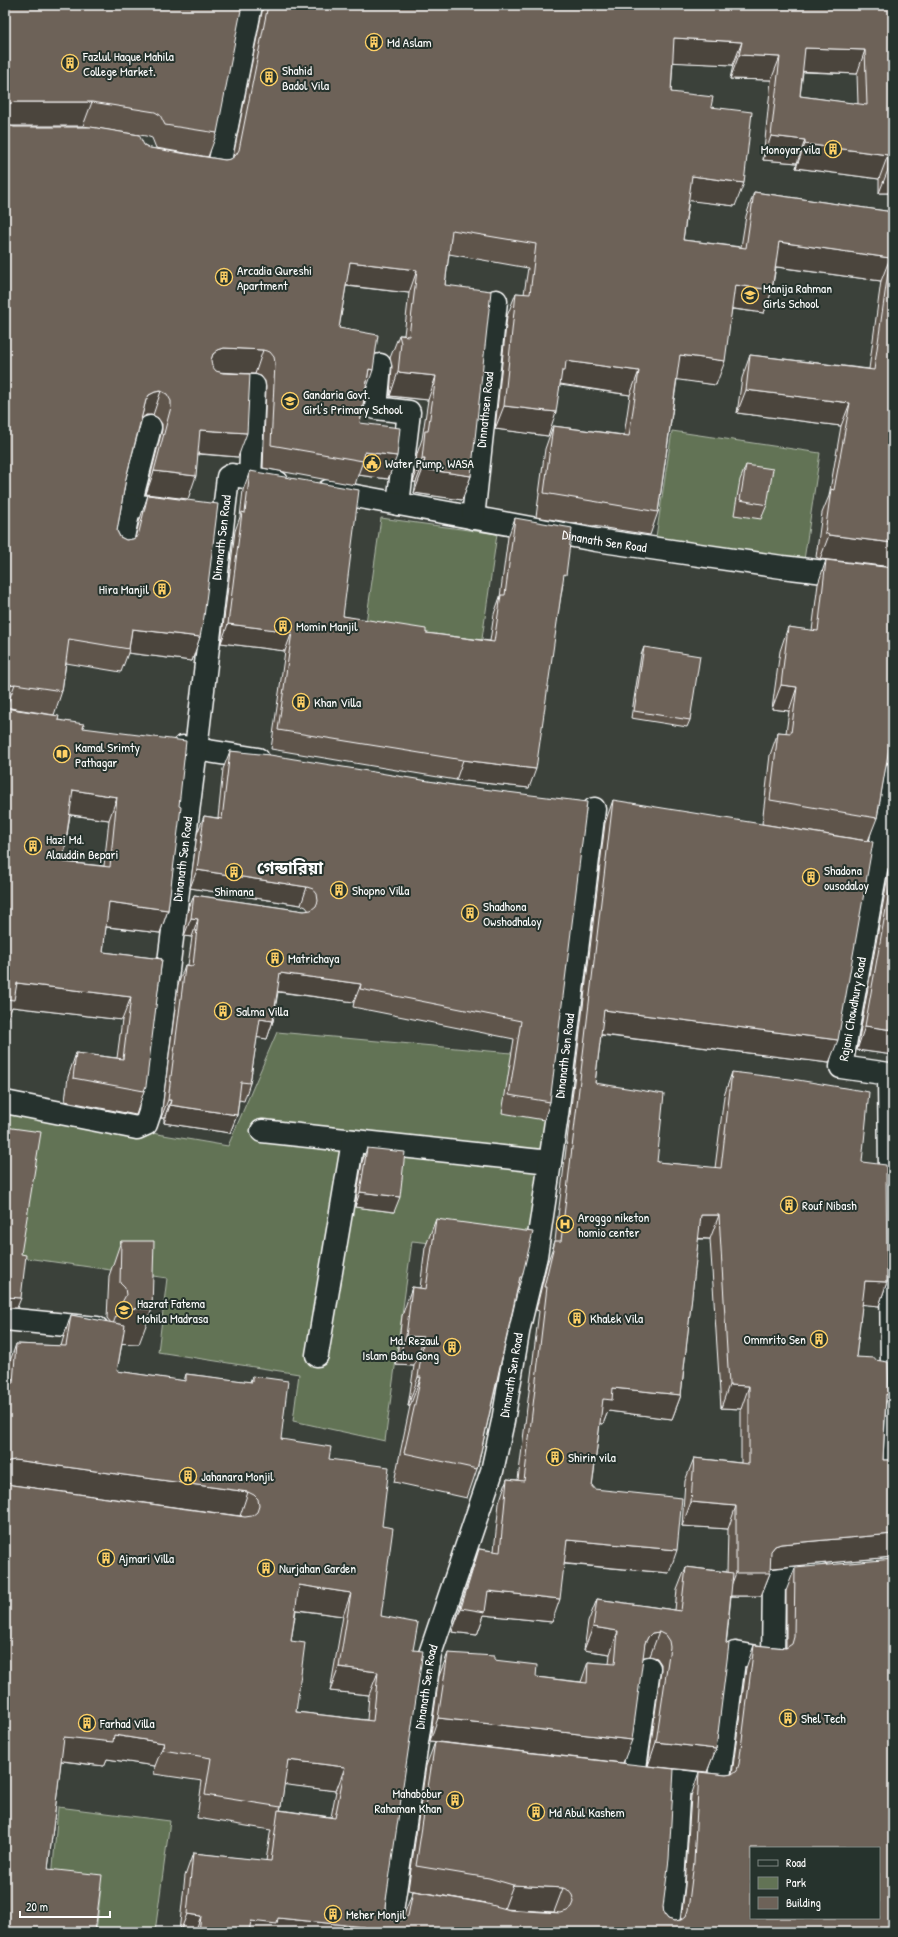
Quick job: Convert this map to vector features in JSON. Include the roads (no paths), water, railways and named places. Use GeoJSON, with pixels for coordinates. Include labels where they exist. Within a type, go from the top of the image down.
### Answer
{"type":"FeatureCollection","features":[{"type":"Feature","properties":{"kind":"street"},"geometry":{"type":"LineString","coordinates":[[181,165],[218,171],[252,5]]}},
{"type":"Feature","properties":{"kind":"street","name":"Dinnathsen Road"},"geometry":{"type":"LineString","coordinates":[[473,518],[496,301]]}},
{"type":"Feature","properties":{"kind":"street"},"geometry":{"type":"LineString","coordinates":[[380,365],[376,408],[409,412],[398,504]]}},
{"type":"Feature","properties":{"kind":"street"},"geometry":{"type":"LineString","coordinates":[[215,384],[254,386],[250,478]]}},
{"type":"Feature","properties":{"kind":"street"},"geometry":{"type":"LineString","coordinates":[[120,551],[150,427]]}},
{"type":"Feature","properties":{"kind":"street","name":"Dinanath Sen Road"},"geometry":{"type":"LineString","coordinates":[[5,1102],[137,1128],[146,1124],[150,1112],[229,475],[604,541],[782,567],[893,580]]}},
{"type":"Feature","properties":{"kind":"street"},"geometry":{"type":"LineString","coordinates":[[130,505],[224,516]]}},
{"type":"Feature","properties":{"kind":"street"},"geometry":{"type":"LineString","coordinates":[[166,744],[281,763]]}},
{"type":"Feature","properties":{"kind":"street","name":"Rajani Chowdhury Road"},"geometry":{"type":"LineString","coordinates":[[893,774],[886,857],[841,1067],[891,1075],[893,1470]]}},
{"type":"Feature","properties":{"kind":"street"},"geometry":{"type":"LineString","coordinates":[[571,806],[617,812]]}},
{"type":"Feature","properties":{"kind":"street","name":"Dinanath Sen Road"},"geometry":{"type":"LineString","coordinates":[[389,1932],[430,1654],[492,1471],[503,1421],[519,1327],[536,1256],[557,1115],[594,809]]}},
{"type":"Feature","properties":{"kind":"street"},"geometry":{"type":"LineString","coordinates":[[819,846],[886,857]]}},
{"type":"Feature","properties":{"kind":"street"},"geometry":{"type":"LineString","coordinates":[[176,899],[199,903]]}},
{"type":"Feature","properties":{"kind":"street"},"geometry":{"type":"LineString","coordinates":[[262,1131],[550,1162]]}},
{"type":"Feature","properties":{"kind":"street"},"geometry":{"type":"LineString","coordinates":[[317,1355],[354,1141]]}},
{"type":"Feature","properties":{"kind":"street"},"geometry":{"type":"LineString","coordinates":[[5,1319],[101,1329]]}},
{"type":"Feature","properties":{"kind":"street"},"geometry":{"type":"LineString","coordinates":[[611,1773],[718,1786],[735,1653],[773,1660],[774,1580],[838,1574]]}},
{"type":"Feature","properties":{"kind":"street"},"geometry":{"type":"LineString","coordinates":[[634,1775],[648,1668]]}},
{"type":"Feature","properties":{"kind":"street"},"geometry":{"type":"LineString","coordinates":[[415,1752],[438,1755]]}},
{"type":"Feature","properties":{"kind":"street"},"geometry":{"type":"LineString","coordinates":[[667,1932],[673,1884],[679,1781]]}},
{"type":"Feature","properties":{"kind":"street"},"geometry":{"type":"LineString","coordinates":[[393,1900],[416,1904]]}},
{"type":"Feature","properties":{"kind":"place","name":"Md Aslam"},"geometry":{"type":"Point","coordinates":[374,42]}},
{"type":"Feature","properties":{"kind":"place","name":"Fazlul Haque Mahila College Market."},"geometry":{"type":"Point","coordinates":[70,63]}},
{"type":"Feature","properties":{"kind":"place","name":"Shahid Badol Vila"},"geometry":{"type":"Point","coordinates":[269,77]}},
{"type":"Feature","properties":{"kind":"place","name":"Monoyar vila"},"geometry":{"type":"Point","coordinates":[833,149]}},
{"type":"Feature","properties":{"kind":"place","name":"Arcadia Qureshi Apartment"},"geometry":{"type":"Point","coordinates":[224,277]}},
{"type":"Feature","properties":{"kind":"place","name":"Manija Rahman Girls School"},"geometry":{"type":"Point","coordinates":[750,295]}},
{"type":"Feature","properties":{"kind":"place","name":"Gandaria Govt. Girl's Primary School"},"geometry":{"type":"Point","coordinates":[290,401]}},
{"type":"Feature","properties":{"kind":"place","name":"Water Pump, WASA"},"geometry":{"type":"Point","coordinates":[372,463]}},
{"type":"Feature","properties":{"kind":"place","name":"Hira Manjil"},"geometry":{"type":"Point","coordinates":[162,589]}},
{"type":"Feature","properties":{"kind":"place","name":"Momin Manjil"},"geometry":{"type":"Point","coordinates":[283,626]}},
{"type":"Feature","properties":{"kind":"place","name":"Khan Villa"},"geometry":{"type":"Point","coordinates":[301,702]}},
{"type":"Feature","properties":{"kind":"place","name":"Kamal Srimty Pathagar"},"geometry":{"type":"Point","coordinates":[62,754]}},
{"type":"Feature","properties":{"kind":"place","name":"Hazi Md. Alauddin Bepari"},"geometry":{"type":"Point","coordinates":[33,846]}},
{"type":"Feature","properties":{"kind":"place","name":"Shimana"},"geometry":{"type":"Point","coordinates":[234,872]}},
{"type":"Feature","properties":{"kind":"place","name":"Shadona ousodaloy"},"geometry":{"type":"Point","coordinates":[811,877]}},
{"type":"Feature","properties":{"kind":"place","name":"Shopno Villa"},"geometry":{"type":"Point","coordinates":[339,890]}},
{"type":"Feature","properties":{"kind":"place","name":"Shadhona Owshodhaloy"},"geometry":{"type":"Point","coordinates":[470,913]}},
{"type":"Feature","properties":{"kind":"place","name":"Matrichaya"},"geometry":{"type":"Point","coordinates":[275,958]}},
{"type":"Feature","properties":{"kind":"place","name":"Salma Villa"},"geometry":{"type":"Point","coordinates":[223,1011]}},
{"type":"Feature","properties":{"kind":"place","name":"Rouf Nibash"},"geometry":{"type":"Point","coordinates":[789,1205]}},
{"type":"Feature","properties":{"kind":"place","name":"Aroggo niketon homio center"},"geometry":{"type":"Point","coordinates":[565,1224]}},
{"type":"Feature","properties":{"kind":"place","name":"Hazrat Fatema Mohila Madrasa"},"geometry":{"type":"Point","coordinates":[124,1310]}},
{"type":"Feature","properties":{"kind":"place","name":"Khalek Vila"},"geometry":{"type":"Point","coordinates":[577,1318]}},
{"type":"Feature","properties":{"kind":"place","name":"Ommrito Sen"},"geometry":{"type":"Point","coordinates":[819,1339]}},
{"type":"Feature","properties":{"kind":"place","name":"Md. Rezaul Islam Babu Gong"},"geometry":{"type":"Point","coordinates":[452,1347]}},
{"type":"Feature","properties":{"kind":"place","name":"Shirin vila"},"geometry":{"type":"Point","coordinates":[555,1457]}},
{"type":"Feature","properties":{"kind":"place","name":"Jahanara Monjil"},"geometry":{"type":"Point","coordinates":[188,1476]}},
{"type":"Feature","properties":{"kind":"place","name":"Ajmari Villa"},"geometry":{"type":"Point","coordinates":[106,1558]}},
{"type":"Feature","properties":{"kind":"place","name":"Nurjahan Garden"},"geometry":{"type":"Point","coordinates":[266,1568]}},
{"type":"Feature","properties":{"kind":"place","name":"Shel Tech"},"geometry":{"type":"Point","coordinates":[788,1718]}},
{"type":"Feature","properties":{"kind":"place","name":"Farhad Villa"},"geometry":{"type":"Point","coordinates":[87,1723]}},
{"type":"Feature","properties":{"kind":"place","name":"Mahabobur Rahaman Khan"},"geometry":{"type":"Point","coordinates":[455,1800]}},
{"type":"Feature","properties":{"kind":"place","name":"Md Abul Kashem"},"geometry":{"type":"Point","coordinates":[536,1812]}},
{"type":"Feature","properties":{"kind":"place","name":"Meher Monjil"},"geometry":{"type":"Point","coordinates":[333,1914]}},
{"type":"Feature","properties":{"kind":"district","name":"গেন্ডারিয়া"},"geometry":{"type":"Point","coordinates":[290,868]}}]}
